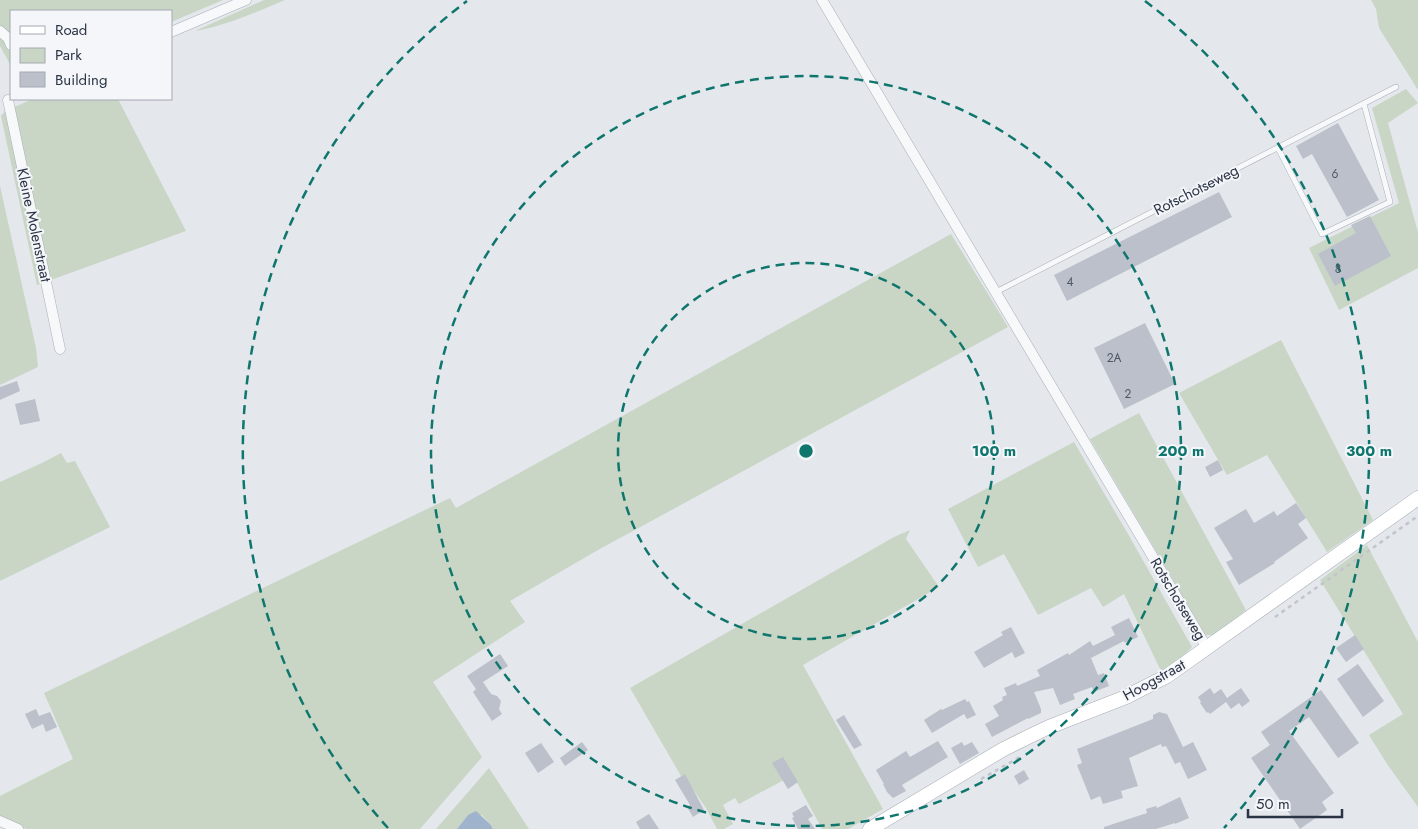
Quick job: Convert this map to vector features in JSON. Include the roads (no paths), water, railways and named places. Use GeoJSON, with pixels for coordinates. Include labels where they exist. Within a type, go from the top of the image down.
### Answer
{"type":"FeatureCollection","features":[{"type":"Feature","properties":{"kind":"street"},"geometry":{"type":"LineString","coordinates":[[172,32],[246,0]]}},
{"type":"Feature","properties":{"kind":"street","name":"Rotschotseweg"},"geometry":{"type":"LineString","coordinates":[[822,0],[1207,648]]}},
{"type":"Feature","properties":{"kind":"street"},"geometry":{"type":"LineString","coordinates":[[0,31],[8,38],[10,43]]}},
{"type":"Feature","properties":{"kind":"street","name":"Kleine Molenstraat"},"geometry":{"type":"LineString","coordinates":[[7,101],[60,349]]}},
{"type":"Feature","properties":{"kind":"street","name":"Hoogstraat"},"geometry":{"type":"LineString","coordinates":[[870,829],[1009,746],[1049,727],[1142,690],[1207,648],[1418,498]]}},
{"type":"Feature","properties":{"kind":"street"},"geometry":{"type":"LineString","coordinates":[[0,821],[18,829]]}},
{"type":"Feature","properties":{"kind":"lane","name":"Rotschotseweg"},"geometry":{"type":"LineString","coordinates":[[996,292],[1396,87]]}},
{"type":"Feature","properties":{"kind":"lane"},"geometry":{"type":"LineString","coordinates":[[1278,148],[1322,234],[1390,202],[1364,104]]}},
{"type":"Feature","properties":{"kind":"water"},"geometry":{"type":"Polygon","coordinates":[[[476,811],[493,829],[457,829],[468,815],[476,811]]]}}]}
